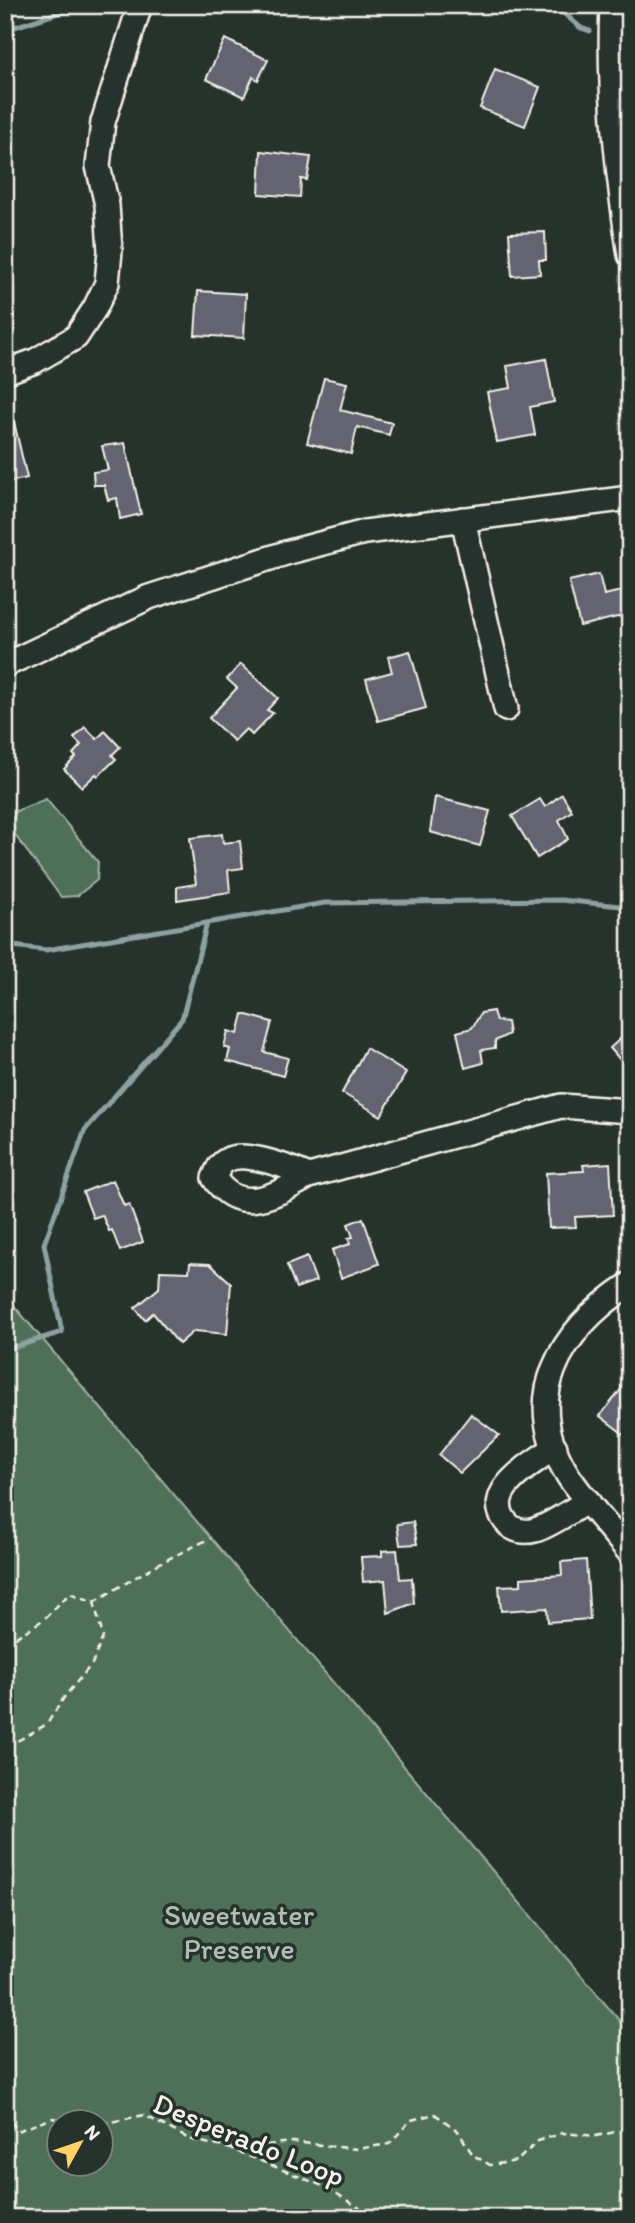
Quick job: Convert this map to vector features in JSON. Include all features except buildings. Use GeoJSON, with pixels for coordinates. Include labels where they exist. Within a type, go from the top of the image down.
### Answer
{"type":"FeatureCollection","features":[{"type":"Feature","properties":{"kind":"street"},"geometry":{"type":"LineString","coordinates":[[5,372],[35,361],[76,337],[107,283],[110,251],[107,205],[98,166],[103,122],[140,5]]}},
{"type":"Feature","properties":{"kind":"street"},"geometry":{"type":"LineString","coordinates":[[612,5],[610,50],[616,139],[630,255]]}},
{"type":"Feature","properties":{"kind":"street"},"geometry":{"type":"LineString","coordinates":[[5,665],[149,597],[289,552],[365,532],[630,498]]}},
{"type":"Feature","properties":{"kind":"street"},"geometry":{"type":"LineString","coordinates":[[463,519],[506,709]]}},
{"type":"Feature","properties":{"kind":"street"},"geometry":{"type":"LineString","coordinates":[[309,1176],[561,1106],[630,1111]]}},
{"type":"Feature","properties":{"kind":"street"},"geometry":{"type":"LineString","coordinates":[[630,1284],[605,1301],[566,1344],[549,1378],[546,1426],[569,1476],[630,1553]]}},
{"type":"Feature","properties":{"kind":"street"},"geometry":{"type":"LineString","coordinates":[[555,1447],[507,1484],[498,1501],[499,1512],[508,1526],[518,1531],[536,1530],[588,1501]]}},
{"type":"Feature","properties":{"kind":"path"},"geometry":{"type":"LineString","coordinates":[[94,1602],[158,1564],[211,1538]]}},
{"type":"Feature","properties":{"kind":"path"},"geometry":{"type":"LineString","coordinates":[[5,1644],[43,1620],[70,1593],[94,1602]]}},
{"type":"Feature","properties":{"kind":"path"},"geometry":{"type":"LineString","coordinates":[[5,1744],[19,1740],[47,1724],[65,1696],[92,1664],[103,1637],[94,1602]]}},
{"type":"Feature","properties":{"kind":"path"},"geometry":{"type":"LineString","coordinates":[[5,2111],[17,2131],[46,2120]]}},
{"type":"Feature","properties":{"kind":"path"},"geometry":{"type":"LineString","coordinates":[[231,2149],[293,2142],[357,2149],[389,2144],[411,2120],[435,2114],[458,2131],[472,2155],[491,2165],[517,2161],[538,2141],[564,2133],[596,2136],[630,2129]]}},
{"type":"Feature","properties":{"kind":"path","name":"Desperado Loop"},"geometry":{"type":"LineString","coordinates":[[116,2121],[144,2115],[189,2138],[231,2149],[330,2189],[379,2218]]}},
{"type":"Feature","properties":{"kind":"green space"},"geometry":{"type":"Polygon","coordinates":[[[46,799],[98,862],[97,880],[77,896],[61,897],[9,827],[16,811],[46,799]]]}},
{"type":"Feature","properties":{"kind":"green space","name":"Sweetwater Preserve"},"geometry":{"type":"Polygon","coordinates":[[[5,1295],[630,2033],[630,2218],[5,2218],[5,1295]]]}},
{"type":"Feature","properties":{"kind":"waterway"},"geometry":{"type":"LineString","coordinates":[[5,30],[83,5]]}},
{"type":"Feature","properties":{"kind":"waterway"},"geometry":{"type":"LineString","coordinates":[[554,5],[581,28],[590,31]]}},
{"type":"Feature","properties":{"kind":"waterway"},"geometry":{"type":"LineString","coordinates":[[5,945],[46,950],[325,903],[561,900],[630,907]]}},
{"type":"Feature","properties":{"kind":"waterway"},"geometry":{"type":"LineString","coordinates":[[5,1350],[62,1332],[44,1244],[85,1130],[182,1019],[207,923]]}}]}
